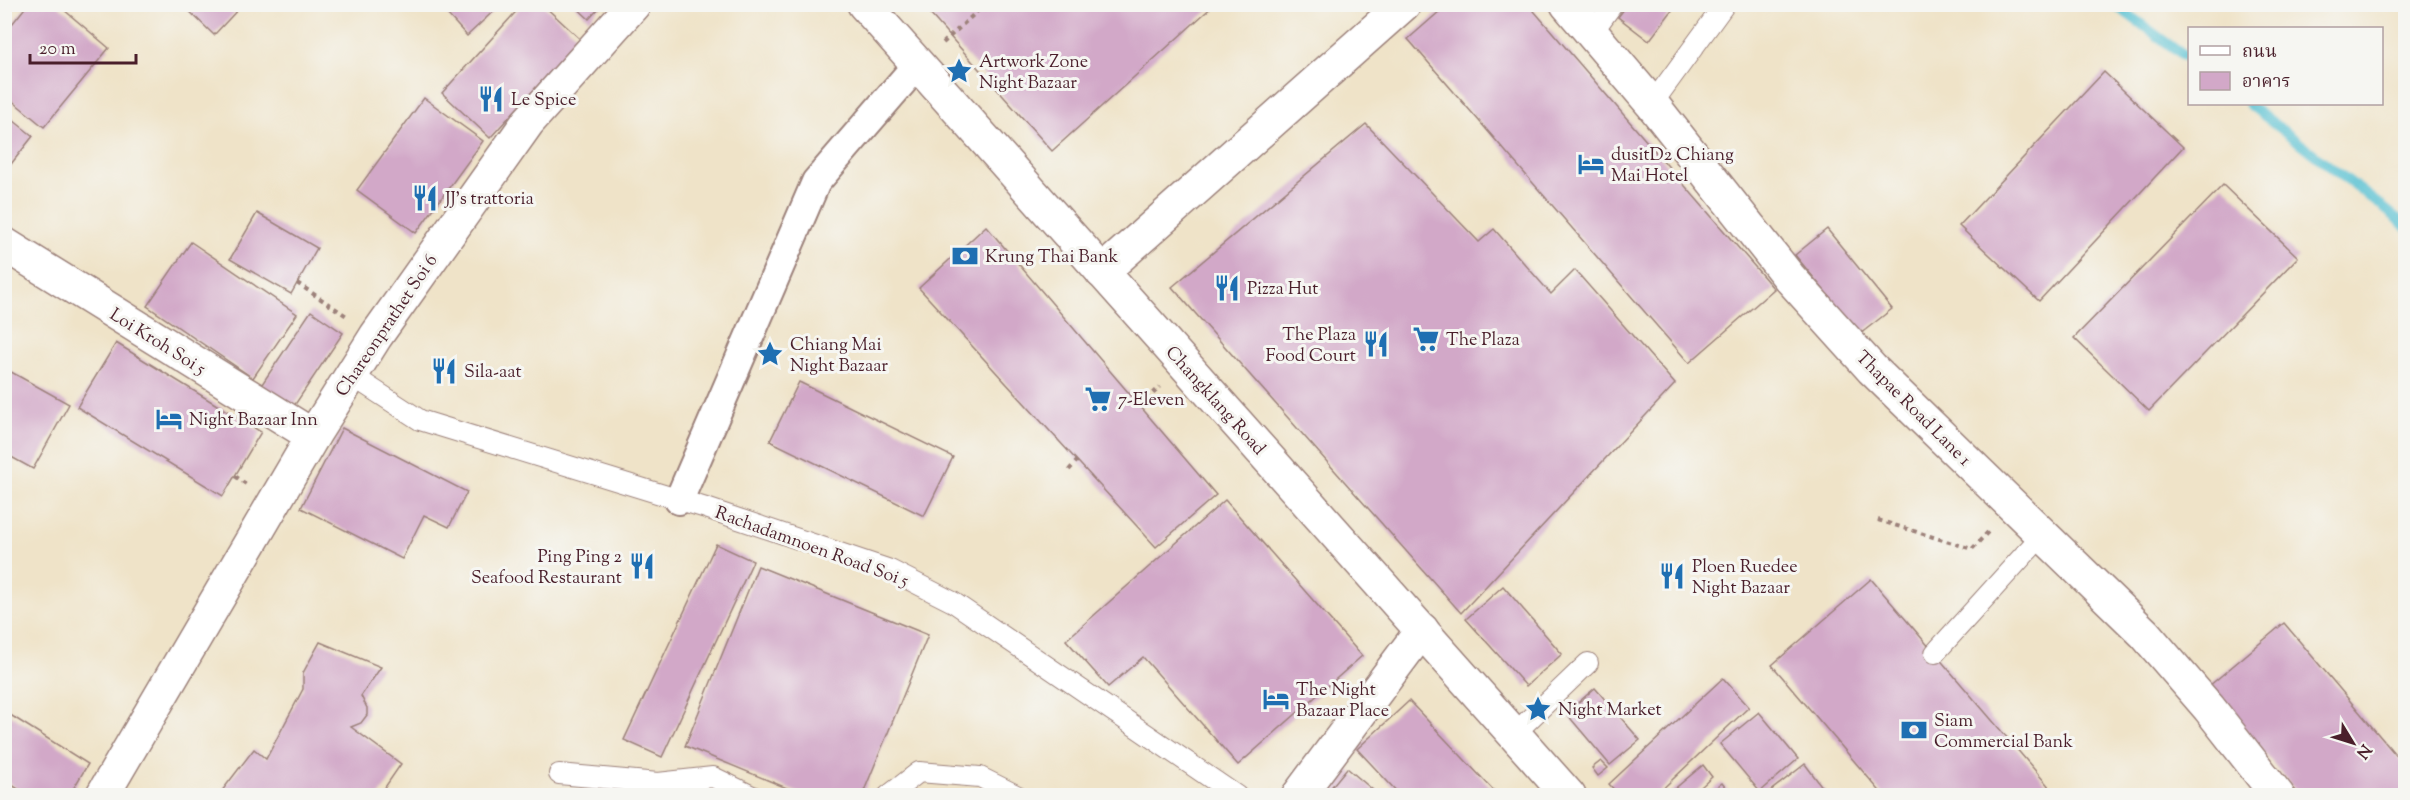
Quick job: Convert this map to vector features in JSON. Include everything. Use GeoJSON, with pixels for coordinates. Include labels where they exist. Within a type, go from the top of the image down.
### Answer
{"type":"FeatureCollection","features":[{"type":"Feature","properties":{"kind":"street","name":"Chareonprathet Soi 6"},"geometry":{"type":"LineString","coordinates":[[102,795],[313,436],[376,336],[528,122],[634,4]]}},
{"type":"Feature","properties":{"kind":"street","name":"Changklang Road"},"geometry":{"type":"LineString","coordinates":[[864,4],[1569,795]]}},
{"type":"Feature","properties":{"kind":"street"},"geometry":{"type":"LineString","coordinates":[[1102,272],[1404,4]]}},
{"type":"Feature","properties":{"kind":"street","name":"Thapae Road Lane 1"},"geometry":{"type":"LineString","coordinates":[[1567,4],[1652,105],[1789,277],[1872,369],[2145,634],[2209,708],[2278,795]]}},
{"type":"Feature","properties":{"kind":"street"},"geometry":{"type":"LineString","coordinates":[[679,500],[816,182],[917,65]]}},
{"type":"Feature","properties":{"kind":"street","name":"Loi Kroh Soi 5"},"geometry":{"type":"LineString","coordinates":[[4,244],[313,436]]}},
{"type":"Feature","properties":{"kind":"street"},"geometry":{"type":"LineString","coordinates":[[1298,795],[1422,630]]}},
{"type":"Feature","properties":{"kind":"lane"},"geometry":{"type":"LineString","coordinates":[[1592,33],[1613,4]]}},
{"type":"Feature","properties":{"kind":"lane"},"geometry":{"type":"LineString","coordinates":[[1652,105],[1725,4]]}},
{"type":"Feature","properties":{"kind":"lane","name":"Rachadamnoen Road Soi 5"},"geometry":{"type":"LineString","coordinates":[[351,375],[420,420],[679,500],[890,570],[953,602],[1237,795]]}},
{"type":"Feature","properties":{"kind":"lane"},"geometry":{"type":"LineString","coordinates":[[1935,653],[2043,534]]}},
{"type":"Feature","properties":{"kind":"lane"},"geometry":{"type":"LineString","coordinates":[[1514,734],[1588,663]]}},
{"type":"Feature","properties":{"kind":"lane"},"geometry":{"type":"LineString","coordinates":[[888,795],[919,772],[980,777],[1018,795]]}},
{"type":"Feature","properties":{"kind":"lane"},"geometry":{"type":"LineString","coordinates":[[559,774],[658,783],[713,777],[752,795]]}},
{"type":"Feature","properties":{"kind":"path"},"geometry":{"type":"LineString","coordinates":[[917,65],[985,4]]}},
{"type":"Feature","properties":{"kind":"path"},"geometry":{"type":"LineString","coordinates":[[297,283],[376,336]]}},
{"type":"Feature","properties":{"kind":"path"},"geometry":{"type":"LineString","coordinates":[[1069,470],[1077,461]]}},
{"type":"Feature","properties":{"kind":"path"},"geometry":{"type":"LineString","coordinates":[[1878,520],[1972,549],[2013,505]]}},
{"type":"Feature","properties":{"kind":"building"},"geometry":{"type":"Polygon","coordinates":[[[28,4],[57,4],[109,48],[44,127],[4,94],[4,34],[28,4]]]}},
{"type":"Feature","properties":{"kind":"building"},"geometry":{"type":"Polygon","coordinates":[[[182,4],[243,4],[214,35],[182,4]]]}},
{"type":"Feature","properties":{"kind":"building"},"geometry":{"type":"Polygon","coordinates":[[[438,4],[501,4],[467,36],[438,4]]]}},
{"type":"Feature","properties":{"kind":"building"},"geometry":{"type":"Polygon","coordinates":[[[523,4],[542,4],[580,39],[490,138],[442,93],[523,4]]]}},
{"type":"Feature","properties":{"kind":"building"},"geometry":{"type":"Polygon","coordinates":[[[573,4],[603,4],[589,19],[573,4]]]}},
{"type":"Feature","properties":{"kind":"building"},"geometry":{"type":"Polygon","coordinates":[[[921,4],[1215,4],[1052,151],[921,4]]]}},
{"type":"Feature","properties":{"kind":"building","name":"dusitD2 Chiang Mai Hotel"},"geometry":{"type":"Polygon","coordinates":[[[1448,4],[1528,4],[1774,289],[1689,363],[1408,39],[1448,4]]]}},
{"type":"Feature","properties":{"kind":"building"},"geometry":{"type":"Polygon","coordinates":[[[1628,4],[1677,4],[1649,41],[1618,17],[1628,4]]]}},
{"type":"Feature","properties":{"kind":"building"},"geometry":{"type":"Polygon","coordinates":[[[2104,72],[2183,147],[2039,301],[1959,226],[2104,72]]]}},
{"type":"Feature","properties":{"kind":"building"},"geometry":{"type":"Polygon","coordinates":[[[424,98],[483,141],[416,233],[357,190],[424,98]]]}},
{"type":"Feature","properties":{"kind":"building"},"geometry":{"type":"Polygon","coordinates":[[[4,113],[33,136],[4,173],[4,113]]]}},
{"type":"Feature","properties":{"kind":"building","name":"The Plaza"},"geometry":{"type":"Polygon","coordinates":[[[1366,124],[1479,242],[1494,229],[1551,294],[1575,270],[1675,384],[1461,613],[1172,287],[1366,124]]]}},
{"type":"Feature","properties":{"kind":"building"},"geometry":{"type":"Polygon","coordinates":[[[2223,185],[2298,257],[2149,411],[2074,338],[2223,185]]]}},
{"type":"Feature","properties":{"kind":"building"},"geometry":{"type":"Polygon","coordinates":[[[257,213],[317,248],[291,294],[230,259],[257,213]]]}},
{"type":"Feature","properties":{"kind":"building"},"geometry":{"type":"Polygon","coordinates":[[[986,226],[1216,495],[1156,547],[919,288],[986,226]]]}},
{"type":"Feature","properties":{"kind":"building"},"geometry":{"type":"Polygon","coordinates":[[[1827,229],[1892,309],[1860,334],[1795,255],[1827,229]]]}},
{"type":"Feature","properties":{"kind":"building"},"geometry":{"type":"Polygon","coordinates":[[[191,242],[297,314],[253,378],[147,306],[191,242]]]}},
{"type":"Feature","properties":{"kind":"building"},"geometry":{"type":"Polygon","coordinates":[[[311,311],[343,333],[290,412],[258,390],[311,311]]]}},
{"type":"Feature","properties":{"kind":"building","name":"Night Bazaar Inn"},"geometry":{"type":"Polygon","coordinates":[[[116,343],[261,432],[223,496],[77,407],[116,343]]]}},
{"type":"Feature","properties":{"kind":"building"},"geometry":{"type":"Polygon","coordinates":[[[4,368],[69,404],[33,469],[4,453],[4,368]]]}},
{"type":"Feature","properties":{"kind":"building"},"geometry":{"type":"Polygon","coordinates":[[[799,382],[953,457],[924,516],[770,441],[799,382]]]}},
{"type":"Feature","properties":{"kind":"building"},"geometry":{"type":"Polygon","coordinates":[[[342,428],[467,492],[449,527],[424,515],[402,559],[301,508],[342,428]]]}},
{"type":"Feature","properties":{"kind":"building"},"geometry":{"type":"Polygon","coordinates":[[[1225,500],[1362,656],[1238,765],[1143,657],[1108,687],[1066,640],[1225,500]]]}},
{"type":"Feature","properties":{"kind":"building"},"geometry":{"type":"Polygon","coordinates":[[[716,544],[753,561],[662,757],[624,740],[716,544]]]}},
{"type":"Feature","properties":{"kind":"building"},"geometry":{"type":"Polygon","coordinates":[[[758,566],[928,635],[862,796],[806,796],[685,746],[758,566]]]}},
{"type":"Feature","properties":{"kind":"building","name":"Siam Commercial Bank"},"geometry":{"type":"Polygon","coordinates":[[[1871,579],[2057,796],[1884,796],[1772,665],[1871,579]]]}},
{"type":"Feature","properties":{"kind":"building"},"geometry":{"type":"Polygon","coordinates":[[[1503,586],[1562,654],[1526,686],[1466,619],[1503,586]]]}},
{"type":"Feature","properties":{"kind":"building"},"geometry":{"type":"Polygon","coordinates":[[[2284,623],[2406,767],[2406,796],[2300,796],[2209,686],[2284,623]]]}},
{"type":"Feature","properties":{"kind":"building"},"geometry":{"type":"Polygon","coordinates":[[[320,642],[381,667],[361,696],[367,708],[367,715],[361,723],[351,727],[401,764],[379,796],[218,796],[254,749],[266,759],[303,689],[303,673],[320,642]]]}},
{"type":"Feature","properties":{"kind":"building"},"geometry":{"type":"Polygon","coordinates":[[[1723,678],[1749,707],[1655,796],[1620,796],[1609,784],[1723,678]]]}},
{"type":"Feature","properties":{"kind":"building"},"geometry":{"type":"Polygon","coordinates":[[[1595,688],[1640,740],[1610,765],[1566,713],[1595,688]]]}},
{"type":"Feature","properties":{"kind":"building"},"geometry":{"type":"Polygon","coordinates":[[[1409,701],[1499,796],[1401,796],[1357,749],[1409,701]]]}},
{"type":"Feature","properties":{"kind":"building"},"geometry":{"type":"Polygon","coordinates":[[[4,711],[88,764],[69,796],[29,796],[4,780],[4,711]]]}},
{"type":"Feature","properties":{"kind":"building"},"geometry":{"type":"Polygon","coordinates":[[[1759,712],[1798,759],[1760,792],[1720,744],[1759,712]]]}},
{"type":"Feature","properties":{"kind":"building"},"geometry":{"type":"Polygon","coordinates":[[[1601,761],[1608,768],[1598,776],[1592,768],[1601,761]]]}},
{"type":"Feature","properties":{"kind":"building"},"geometry":{"type":"Polygon","coordinates":[[[1805,764],[1829,796],[1772,796],[1769,792],[1805,764]]]}},
{"type":"Feature","properties":{"kind":"building"},"geometry":{"type":"Polygon","coordinates":[[[1703,765],[1712,777],[1691,796],[1666,796],[1703,765]]]}},
{"type":"Feature","properties":{"kind":"building"},"geometry":{"type":"Polygon","coordinates":[[[1347,768],[1380,796],[1324,796],[1347,768]]]}},
{"type":"Feature","properties":{"kind":"building"},"geometry":{"type":"Polygon","coordinates":[[[1722,783],[1732,796],[1705,796],[1722,783]]]}},
{"type":"Feature","properties":{"kind":"waterway"},"geometry":{"type":"LineString","coordinates":[[2114,4],[2188,59]]}},
{"type":"Feature","properties":{"kind":"waterway"},"geometry":{"type":"LineString","coordinates":[[2250,105],[2398,219],[2406,228]]}},
{"type":"Feature","properties":{"kind":"place","name":"Artwork Zone Night Bazaar"},"geometry":{"type":"Point","coordinates":[959,71]}},
{"type":"Feature","properties":{"kind":"place","name":"Le Spice"},"geometry":{"type":"Point","coordinates":[491,99]}},
{"type":"Feature","properties":{"kind":"place","name":"dusitD2 Chiang Mai Hotel"},"geometry":{"type":"Point","coordinates":[1591,164]}},
{"type":"Feature","properties":{"kind":"place","name":"JJ's trattoria"},"geometry":{"type":"Point","coordinates":[425,198]}},
{"type":"Feature","properties":{"kind":"place","name":"Krung Thai Bank"},"geometry":{"type":"Point","coordinates":[965,256]}},
{"type":"Feature","properties":{"kind":"place","name":"Pizza Hut"},"geometry":{"type":"Point","coordinates":[1227,288]}},
{"type":"Feature","properties":{"kind":"place","name":"The Plaza"},"geometry":{"type":"Point","coordinates":[1426,339]}},
{"type":"Feature","properties":{"kind":"place","name":"The Plaza Food Court"},"geometry":{"type":"Point","coordinates":[1376,344]}},
{"type":"Feature","properties":{"kind":"place","name":"Chiang Mai Night Bazaar"},"geometry":{"type":"Point","coordinates":[770,354]}},
{"type":"Feature","properties":{"kind":"place","name":"Sila-aat"},"geometry":{"type":"Point","coordinates":[444,371]}},
{"type":"Feature","properties":{"kind":"place","name":"7-Eleven"},"geometry":{"type":"Point","coordinates":[1098,399]}},
{"type":"Feature","properties":{"kind":"place","name":"Night Bazaar Inn"},"geometry":{"type":"Point","coordinates":[169,419]}},
{"type":"Feature","properties":{"kind":"place","name":"Ping Ping 2 Seafood Restaurant"},"geometry":{"type":"Point","coordinates":[642,566]}},
{"type":"Feature","properties":{"kind":"place","name":"Ploen Ruedee Night Bazaar"},"geometry":{"type":"Point","coordinates":[1672,576]}},
{"type":"Feature","properties":{"kind":"place","name":"The Night Bazaar Place"},"geometry":{"type":"Point","coordinates":[1276,699]}},
{"type":"Feature","properties":{"kind":"place","name":"Night Market"},"geometry":{"type":"Point","coordinates":[1538,709]}},
{"type":"Feature","properties":{"kind":"place","name":"Siam Commercial Bank"},"geometry":{"type":"Point","coordinates":[1914,730]}}]}
